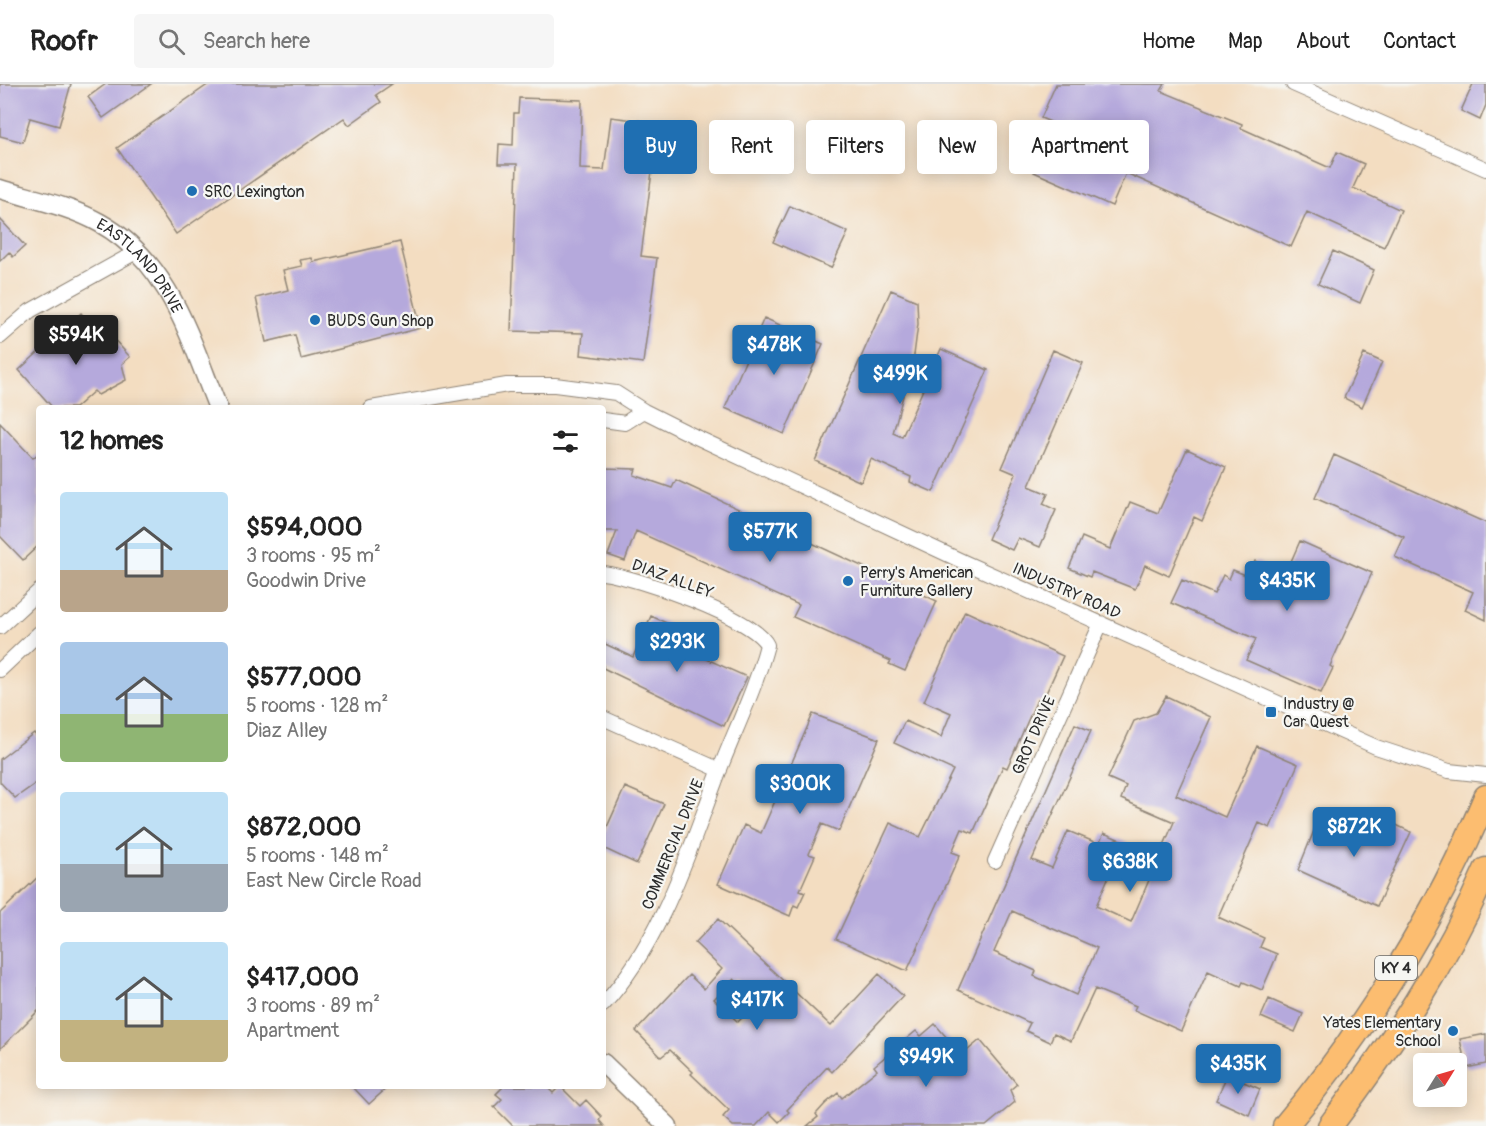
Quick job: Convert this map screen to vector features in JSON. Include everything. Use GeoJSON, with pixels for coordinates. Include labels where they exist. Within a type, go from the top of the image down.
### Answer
{"type":"FeatureCollection","features":[{"type":"Feature","properties":{"kind":"highway","name":"KY 4"},"geometry":{"type":"LineString","coordinates":[[1285,1126],[1379,998],[1421,927],[1486,797]]}},
{"type":"Feature","properties":{"kind":"highway","name":"KY 4"},"geometry":{"type":"LineString","coordinates":[[1330,1126],[1410,1013],[1457,932],[1486,870]]}},
{"type":"Feature","properties":{"kind":"street"},"geometry":{"type":"LineString","coordinates":[[1293,84],[1486,169]]}},
{"type":"Feature","properties":{"kind":"street","name":"EASTLAND DRIVE"},"geometry":{"type":"LineString","coordinates":[[0,189],[85,216],[101,224],[138,251],[172,295],[217,405]]}},
{"type":"Feature","properties":{"kind":"street"},"geometry":{"type":"LineString","coordinates":[[0,337],[39,306],[138,251]]}},
{"type":"Feature","properties":{"kind":"street","name":"INDUSTRY ROAD"},"geometry":{"type":"LineString","coordinates":[[388,405],[507,385],[555,385],[616,393],[644,411],[956,558],[1376,747],[1449,771],[1486,775]]}},
{"type":"Feature","properties":{"kind":"street"},"geometry":{"type":"LineString","coordinates":[[606,420],[626,423],[644,411]]}},
{"type":"Feature","properties":{"kind":"street","name":"DIAZ ALLEY"},"geometry":{"type":"LineString","coordinates":[[606,574],[637,581],[689,599],[764,637],[767,645],[765,656],[720,770]]}},
{"type":"Feature","properties":{"kind":"street"},"geometry":{"type":"LineString","coordinates":[[0,627],[36,594]]}},
{"type":"Feature","properties":{"kind":"street","name":"GROT DRIVE"},"geometry":{"type":"LineString","coordinates":[[995,861],[1101,623]]}},
{"type":"Feature","properties":{"kind":"street"},"geometry":{"type":"LineString","coordinates":[[0,670],[36,636]]}},
{"type":"Feature","properties":{"kind":"street","name":"COMMERCIAL DRIVE"},"geometry":{"type":"LineString","coordinates":[[606,719],[720,770],[694,840],[652,938],[629,975],[606,1002]]}},
{"type":"Feature","properties":{"kind":"street"},"geometry":{"type":"LineString","coordinates":[[606,1066],[668,1126]]}},
{"type":"Feature","properties":{"kind":"building"},"geometry":{"type":"Polygon","coordinates":[[[0,84],[71,84],[59,126],[30,118],[23,142],[0,136],[0,84]]]}},
{"type":"Feature","properties":{"kind":"building"},"geometry":{"type":"Polygon","coordinates":[[[106,84],[151,84],[103,118],[88,97],[106,84]]]}},
{"type":"Feature","properties":{"kind":"building","name":"SRC Lexington"},"geometry":{"type":"Polygon","coordinates":[[[209,84],[392,84],[376,95],[381,102],[349,125],[344,118],[176,234],[117,148],[209,84]]]}},
{"type":"Feature","properties":{"kind":"building"},"geometry":{"type":"Polygon","coordinates":[[[1056,84],[1165,84],[1161,91],[1242,124],[1241,128],[1330,168],[1337,152],[1364,164],[1353,188],[1401,210],[1384,247],[1307,212],[1291,247],[1128,174],[1149,174],[1149,120],[1046,120],[1041,118],[1056,84]]]}},
{"type":"Feature","properties":{"kind":"building"},"geometry":{"type":"Polygon","coordinates":[[[1473,84],[1486,84],[1486,105],[1480,120],[1461,111],[1473,84]]]}},
{"type":"Feature","properties":{"kind":"building"},"geometry":{"type":"Polygon","coordinates":[[[519,98],[582,100],[580,169],[604,170],[611,117],[634,120],[624,120],[624,174],[652,174],[641,256],[657,258],[643,363],[581,355],[583,333],[511,331],[517,164],[498,164],[499,144],[513,145],[514,113],[518,113],[519,98]]]}},
{"type":"Feature","properties":{"kind":"building"},"geometry":{"type":"Polygon","coordinates":[[[1039,174],[1126,174],[1112,206],[1039,174]]]}},
{"type":"Feature","properties":{"kind":"building"},"geometry":{"type":"Polygon","coordinates":[[[790,206],[848,232],[831,268],[773,242],[790,206]]]}},
{"type":"Feature","properties":{"kind":"building"},"geometry":{"type":"Polygon","coordinates":[[[0,219],[25,246],[13,257],[9,252],[0,261],[0,219]]]}},
{"type":"Feature","properties":{"kind":"building"},"geometry":{"type":"Polygon","coordinates":[[[400,242],[421,328],[301,359],[295,335],[266,342],[256,298],[288,290],[283,270],[302,266],[300,260],[312,258],[313,262],[400,242]]]}},
{"type":"Feature","properties":{"kind":"building"},"geometry":{"type":"Polygon","coordinates":[[[1333,251],[1374,270],[1360,303],[1318,284],[1333,251]]]}},
{"type":"Feature","properties":{"kind":"building"},"geometry":{"type":"Polygon","coordinates":[[[891,290],[917,301],[918,324],[914,355],[893,433],[902,437],[941,349],[988,370],[933,492],[910,482],[911,477],[871,459],[861,482],[815,461],[891,290]]]}},
{"type":"Feature","properties":{"kind":"building"},"geometry":{"type":"Polygon","coordinates":[[[81,313],[105,343],[112,337],[130,357],[122,364],[126,380],[98,395],[94,391],[78,405],[50,405],[19,370],[81,313]]]}},
{"type":"Feature","properties":{"kind":"building"},"geometry":{"type":"Polygon","coordinates":[[[764,318],[823,344],[784,434],[725,408],[764,318]]]}},
{"type":"Feature","properties":{"kind":"building"},"geometry":{"type":"Polygon","coordinates":[[[1053,350],[1083,363],[1029,486],[1048,494],[1043,504],[1056,510],[1040,547],[1018,538],[1012,550],[988,539],[1016,474],[1002,468],[1053,350]]]}},
{"type":"Feature","properties":{"kind":"building"},"geometry":{"type":"Polygon","coordinates":[[[1364,354],[1382,362],[1362,407],[1344,398],[1364,354]]]}},
{"type":"Feature","properties":{"kind":"building"},"geometry":{"type":"Polygon","coordinates":[[[0,423],[33,458],[36,456],[36,548],[23,560],[0,536],[0,423]]]}},
{"type":"Feature","properties":{"kind":"building"},"geometry":{"type":"Polygon","coordinates":[[[1187,449],[1226,467],[1202,521],[1194,517],[1169,576],[1145,565],[1135,589],[1092,572],[1090,577],[1069,568],[1082,537],[1110,549],[1130,502],[1158,513],[1187,449]]]}},
{"type":"Feature","properties":{"kind":"building"},"geometry":{"type":"Polygon","coordinates":[[[1334,455],[1486,523],[1486,620],[1465,610],[1473,592],[1395,557],[1404,537],[1315,498],[1334,455]]]}},
{"type":"Feature","properties":{"kind":"building"},"geometry":{"type":"Polygon","coordinates":[[[606,468],[636,469],[634,475],[672,488],[676,480],[937,601],[905,671],[889,664],[891,661],[793,617],[799,605],[636,531],[625,561],[608,555],[617,531],[606,531],[606,468]]]}},
{"type":"Feature","properties":{"kind":"building"},"geometry":{"type":"Polygon","coordinates":[[[1300,541],[1372,573],[1330,666],[1333,668],[1321,693],[1246,660],[1256,639],[1171,603],[1182,580],[1214,594],[1223,575],[1229,579],[1233,570],[1248,576],[1255,561],[1285,575],[1300,541]]]}},
{"type":"Feature","properties":{"kind":"building"},"geometry":{"type":"Polygon","coordinates":[[[965,611],[1063,656],[1042,702],[1037,700],[1007,768],[1003,766],[973,833],[962,829],[952,852],[960,855],[907,971],[836,939],[890,823],[920,837],[953,770],[894,743],[905,721],[941,737],[951,713],[924,701],[965,611]]]}},
{"type":"Feature","properties":{"kind":"building"},"geometry":{"type":"Polygon","coordinates":[[[651,616],[680,629],[673,644],[747,677],[724,726],[606,669],[606,644],[633,657],[651,616]]]}},
{"type":"Feature","properties":{"kind":"building"},"geometry":{"type":"Polygon","coordinates":[[[1166,696],[1211,717],[1176,795],[1225,817],[1257,746],[1298,764],[1270,828],[1259,823],[1218,917],[1264,938],[1260,947],[1277,954],[1262,990],[1243,982],[1241,986],[1208,971],[1181,1031],[1134,1010],[1136,1006],[1095,989],[1071,1041],[1054,1033],[1050,1042],[1026,1031],[1030,1023],[958,990],[1075,724],[1091,731],[1032,860],[1052,868],[1068,831],[1099,844],[1104,833],[1130,844],[1122,864],[1115,862],[1096,906],[1131,922],[1174,822],[1121,799],[1126,786],[1108,778],[1134,721],[1156,713],[1166,696]],[[1012,911],[994,952],[1036,971],[1034,976],[1076,995],[1097,948],[1012,911]]]}},
{"type":"Feature","properties":{"kind":"building"},"geometry":{"type":"Polygon","coordinates":[[[813,714],[879,739],[839,831],[822,824],[809,854],[815,856],[800,890],[805,892],[798,907],[794,905],[790,916],[718,884],[744,825],[761,833],[813,714]]]}},
{"type":"Feature","properties":{"kind":"building"},"geometry":{"type":"Polygon","coordinates":[[[34,733],[36,735],[36,783],[15,798],[0,782],[0,759],[34,733]]]}},
{"type":"Feature","properties":{"kind":"building"},"geometry":{"type":"Polygon","coordinates":[[[625,787],[664,804],[637,864],[606,849],[606,829],[625,787]]]}},
{"type":"Feature","properties":{"kind":"building"},"geometry":{"type":"Polygon","coordinates":[[[1320,816],[1376,842],[1386,820],[1411,832],[1377,906],[1298,870],[1320,816]]]}},
{"type":"Feature","properties":{"kind":"building"},"geometry":{"type":"Polygon","coordinates":[[[36,879],[36,1013],[0,1049],[0,913],[36,879]]]}},
{"type":"Feature","properties":{"kind":"building"},"geometry":{"type":"Polygon","coordinates":[[[718,919],[831,1026],[879,974],[903,996],[832,1072],[827,1067],[787,1110],[789,1112],[779,1122],[769,1112],[756,1126],[733,1126],[723,1117],[729,1110],[691,1074],[693,1072],[670,1050],[661,1057],[636,1031],[689,975],[704,989],[722,969],[695,943],[718,919]],[[734,979],[714,999],[738,1022],[757,1002],[734,979]]]}},
{"type":"Feature","properties":{"kind":"building"},"geometry":{"type":"Polygon","coordinates":[[[1269,999],[1303,1014],[1295,1032],[1261,1017],[1269,999]]]}},
{"type":"Feature","properties":{"kind":"building"},"geometry":{"type":"Polygon","coordinates":[[[935,1024],[962,1055],[980,1040],[1017,1084],[1010,1090],[1015,1102],[986,1126],[807,1126],[818,1117],[816,1114],[825,1104],[838,1093],[842,1098],[877,1070],[874,1066],[916,1031],[921,1036],[935,1024]]]}},
{"type":"Feature","properties":{"kind":"building"},"geometry":{"type":"Polygon","coordinates":[[[1486,1034],[1486,1064],[1467,1068],[1467,1053],[1463,1053],[1460,1039],[1486,1034]]]}},
{"type":"Feature","properties":{"kind":"building"},"geometry":{"type":"Polygon","coordinates":[[[1227,1075],[1260,1089],[1249,1115],[1216,1100],[1227,1075]]]}},
{"type":"Feature","properties":{"kind":"building"},"geometry":{"type":"Polygon","coordinates":[[[355,1089],[386,1089],[369,1104],[355,1089]]]}},
{"type":"Feature","properties":{"kind":"building"},"geometry":{"type":"Polygon","coordinates":[[[501,1089],[549,1089],[553,1093],[557,1089],[563,1089],[580,1106],[586,1100],[602,1117],[599,1120],[604,1126],[513,1126],[494,1107],[502,1099],[496,1094],[501,1089]]]}},
{"type":"Feature","properties":{"kind":"place","name":"SRC Lexington"},"geometry":{"type":"Point","coordinates":[192,191]}},
{"type":"Feature","properties":{"kind":"place","name":"BUDS Gun Shop"},"geometry":{"type":"Point","coordinates":[315,320]}},
{"type":"Feature","properties":{"kind":"place","name":"Perry's American Furniture Gallery"},"geometry":{"type":"Point","coordinates":[848,581]}},
{"type":"Feature","properties":{"kind":"place","name":"Industry @ Car Quest"},"geometry":{"type":"Point","coordinates":[1271,712]}},
{"type":"Feature","properties":{"kind":"place","name":"Yates Elementary School"},"geometry":{"type":"Point","coordinates":[1453,1031]}}]}
